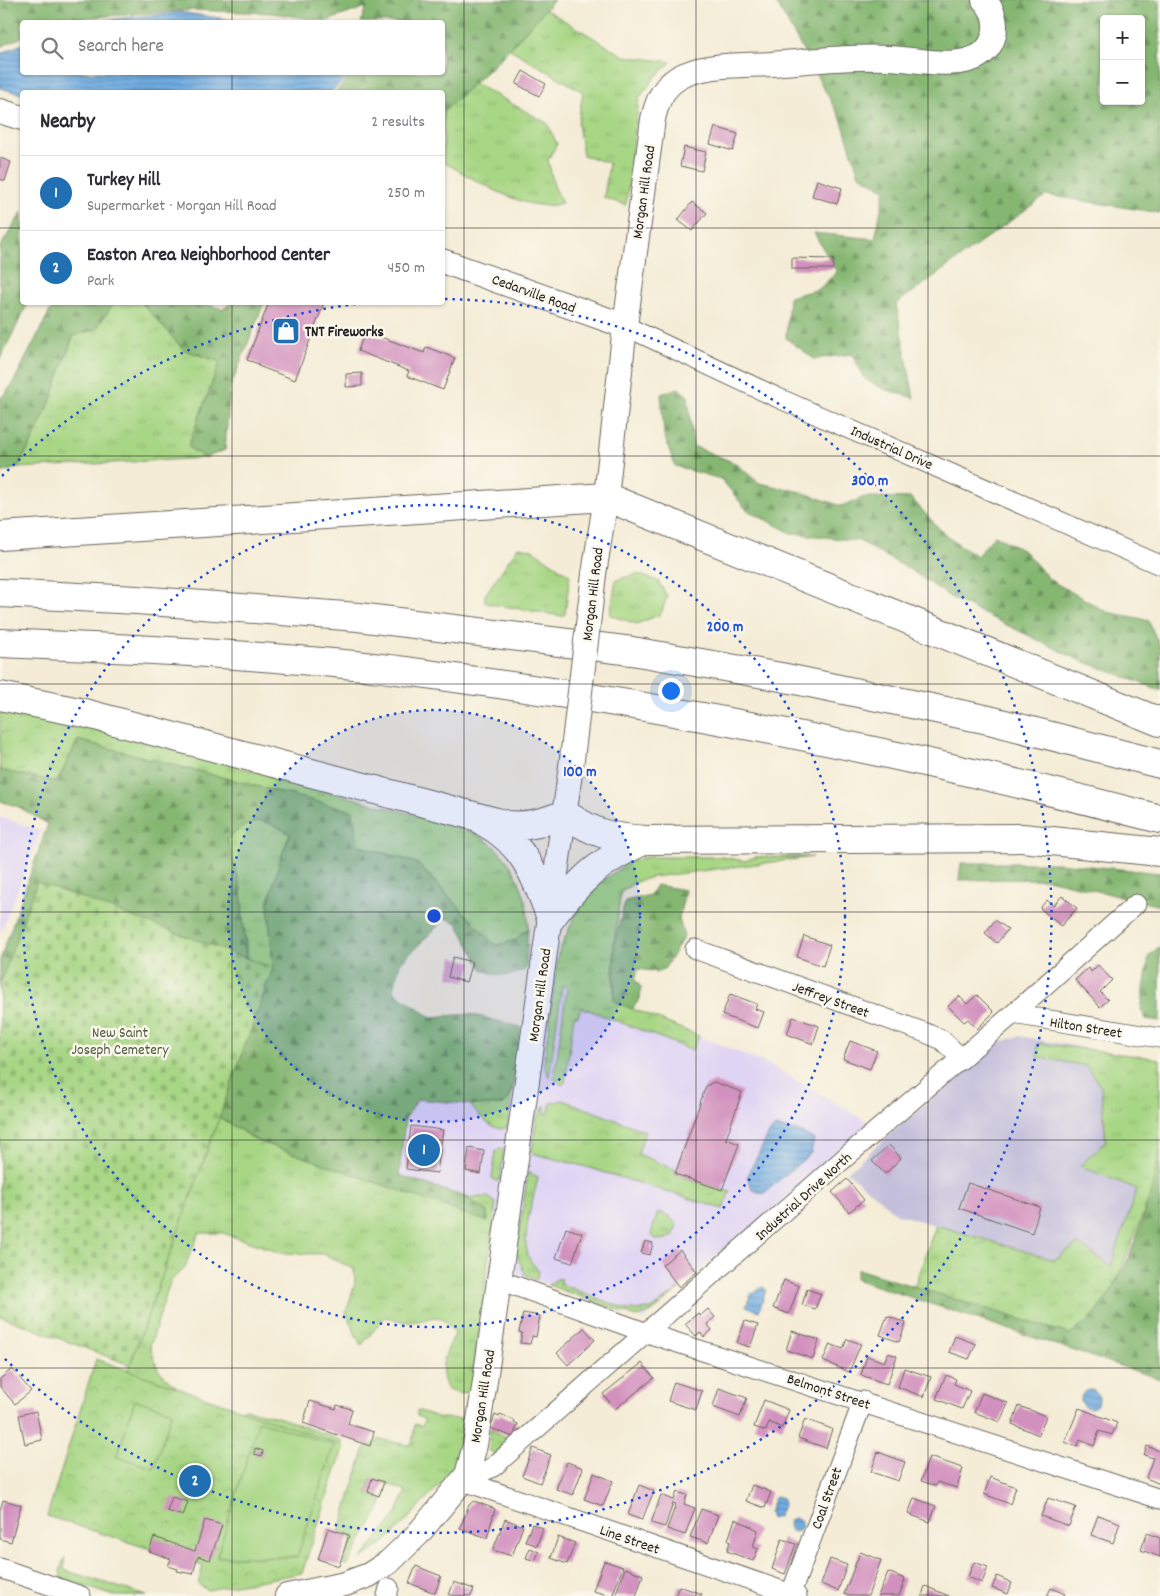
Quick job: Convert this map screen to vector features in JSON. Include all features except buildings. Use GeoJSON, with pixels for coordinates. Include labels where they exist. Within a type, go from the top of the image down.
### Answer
{"type":"FeatureCollection","features":[{"type":"Feature","properties":{"kind":"highway"},"geometry":{"type":"LineString","coordinates":[[0,536],[606,497],[1160,722]]}},
{"type":"Feature","properties":{"kind":"highway"},"geometry":{"type":"LineString","coordinates":[[0,592],[137,600],[358,617],[632,651],[781,677],[989,720],[1160,764]]}},
{"type":"Feature","properties":{"kind":"highway"},"geometry":{"type":"LineString","coordinates":[[0,643],[216,652],[357,665],[533,689],[686,713],[865,748],[1160,819]]}},
{"type":"Feature","properties":{"kind":"highway"},"geometry":{"type":"LineString","coordinates":[[0,696],[93,716],[474,816],[523,826],[542,823],[565,814],[598,834],[646,840],[1022,838],[1160,852]]}},
{"type":"Feature","properties":{"kind":"highway"},"geometry":{"type":"LineString","coordinates":[[474,816],[490,825],[521,852],[536,878],[551,918]]}},
{"type":"Feature","properties":{"kind":"highway"},"geometry":{"type":"LineString","coordinates":[[551,918],[574,888],[589,873],[611,857],[646,840]]}},
{"type":"Feature","properties":{"kind":"main road","name":"Morgan Hill Road"},"geometry":{"type":"LineString","coordinates":[[464,1481],[471,1463],[477,1435],[551,918],[594,574],[606,497],[625,326],[653,119],[658,102],[667,87],[681,77],[711,69],[857,57],[952,62],[969,60],[982,54],[994,37],[994,18],[984,0]]}},
{"type":"Feature","properties":{"kind":"main road"},"geometry":{"type":"LineString","coordinates":[[0,111],[20,117]]}},
{"type":"Feature","properties":{"kind":"main road","name":"Cedarville Road"},"geometry":{"type":"LineString","coordinates":[[445,262],[625,326]]}},
{"type":"Feature","properties":{"kind":"main road"},"geometry":{"type":"LineString","coordinates":[[287,1596],[345,1584],[379,1569],[414,1538],[464,1481]]}},
{"type":"Feature","properties":{"kind":"street","name":"Industrial Drive"},"geometry":{"type":"LineString","coordinates":[[625,326],[776,397],[1160,565]]}},
{"type":"Feature","properties":{"kind":"street","name":"Industrial Drive North"},"geometry":{"type":"LineString","coordinates":[[464,1481],[493,1467],[848,1155],[962,1059],[1136,904]]}},
{"type":"Feature","properties":{"kind":"street","name":"Jeffrey Street"},"geometry":{"type":"LineString","coordinates":[[695,949],[942,1040],[962,1059]]}},
{"type":"Feature","properties":{"kind":"street","name":"Hilton Street"},"geometry":{"type":"LineString","coordinates":[[1013,1014],[1160,1038]]}},
{"type":"Feature","properties":{"kind":"street","name":"Belmont Street"},"geometry":{"type":"LineString","coordinates":[[499,1280],[647,1333],[863,1401],[1160,1499]]}},
{"type":"Feature","properties":{"kind":"street","name":"Coal Street"},"geometry":{"type":"LineString","coordinates":[[793,1595],[863,1401]]}},
{"type":"Feature","properties":{"kind":"street","name":"Line Street"},"geometry":{"type":"LineString","coordinates":[[464,1481],[793,1595]]}},
{"type":"Feature","properties":{"kind":"street"},"geometry":{"type":"LineString","coordinates":[[0,1568],[81,1596]]}},
{"type":"Feature","properties":{"kind":"shaded area"},"geometry":{"type":"Polygon","coordinates":[[[0,817],[41,831],[0,934],[0,817]]]}},
{"type":"Feature","properties":{"kind":"shaded area"},"geometry":{"type":"Polygon","coordinates":[[[550,975],[770,1065],[871,1124],[644,1319],[510,1271],[513,1222],[399,1175],[405,1118],[418,1099],[530,1108],[550,975]]]}},
{"type":"Feature","properties":{"kind":"shaded area"},"geometry":{"type":"Polygon","coordinates":[[[1019,1036],[1160,1062],[1149,1154],[1108,1275],[897,1214],[847,1172],[993,1045],[1019,1036]]]}},
{"type":"Feature","properties":{"kind":"green space"},"geometry":{"type":"Polygon","coordinates":[[[0,0],[554,0],[499,60],[445,110],[445,90],[338,90],[350,75],[445,75],[445,20],[362,20],[366,7],[330,20],[271,13],[190,10],[64,20],[20,20],[20,38],[0,47],[0,0]]]}},
{"type":"Feature","properties":{"kind":"green space"},"geometry":{"type":"Polygon","coordinates":[[[775,0],[1160,0],[1160,213],[1046,195],[896,304],[914,398],[884,389],[866,380],[852,354],[814,359],[786,338],[789,297],[819,289],[837,272],[814,233],[875,239],[885,189],[859,175],[842,121],[775,0]]]}},
{"type":"Feature","properties":{"kind":"green space"},"geometry":{"type":"Polygon","coordinates":[[[545,9],[624,56],[671,62],[654,78],[639,98],[626,205],[604,198],[609,163],[583,155],[578,123],[583,92],[510,49],[545,9]]]}},
{"type":"Feature","properties":{"kind":"green space"},"geometry":{"type":"Polygon","coordinates":[[[474,83],[547,123],[557,144],[548,160],[554,186],[562,203],[548,206],[517,200],[484,185],[445,163],[445,110],[474,83]]]}},
{"type":"Feature","properties":{"kind":"green space"},"geometry":{"type":"Polygon","coordinates":[[[20,215],[20,305],[27,305],[0,359],[0,247],[20,215]]]}},
{"type":"Feature","properties":{"kind":"green space"},"geometry":{"type":"Polygon","coordinates":[[[53,305],[113,305],[96,329],[73,336],[49,405],[32,442],[17,468],[0,473],[0,399],[12,385],[53,305]]]}},
{"type":"Feature","properties":{"kind":"green space"},"geometry":{"type":"Polygon","coordinates":[[[113,305],[144,305],[184,350],[220,362],[188,447],[205,458],[17,468],[41,420],[73,336],[96,329],[113,305]]]}},
{"type":"Feature","properties":{"kind":"green space"},"geometry":{"type":"Polygon","coordinates":[[[144,305],[208,305],[223,309],[228,305],[263,305],[230,388],[225,450],[205,458],[188,447],[220,362],[184,350],[144,305]]]}},
{"type":"Feature","properties":{"kind":"green space"},"geometry":{"type":"Polygon","coordinates":[[[678,388],[688,396],[693,446],[735,463],[759,483],[801,492],[841,506],[865,497],[911,498],[945,535],[977,556],[995,535],[1025,552],[1050,580],[1107,612],[1148,620],[1160,647],[1160,690],[1077,659],[953,599],[914,572],[859,541],[791,533],[747,510],[721,479],[675,466],[664,435],[661,394],[678,388]]]}},
{"type":"Feature","properties":{"kind":"green space"},"geometry":{"type":"Polygon","coordinates":[[[518,547],[531,549],[570,575],[565,614],[561,616],[485,603],[485,595],[518,547]]]}},
{"type":"Feature","properties":{"kind":"green space"},"geometry":{"type":"Polygon","coordinates":[[[637,574],[658,581],[667,596],[661,614],[637,624],[610,615],[616,580],[637,574]]]}},
{"type":"Feature","properties":{"kind":"green space"},"geometry":{"type":"Polygon","coordinates":[[[0,709],[108,731],[454,826],[473,833],[500,853],[516,875],[525,901],[528,928],[515,940],[496,946],[417,863],[358,845],[78,741],[57,782],[0,770],[0,709]]]}},
{"type":"Feature","properties":{"kind":"green space"},"geometry":{"type":"Polygon","coordinates":[[[78,740],[353,811],[358,845],[417,863],[496,946],[515,940],[528,928],[526,969],[505,976],[483,970],[457,923],[446,918],[400,963],[393,991],[431,1017],[470,1014],[521,1027],[513,1087],[504,1105],[476,1105],[418,1099],[405,1119],[399,1175],[465,1197],[487,1211],[488,1222],[258,1141],[219,1117],[273,968],[268,904],[280,860],[290,834],[271,824],[257,821],[251,823],[227,839],[241,888],[246,959],[47,886],[0,1024],[0,960],[48,824],[19,807],[0,801],[0,770],[57,782],[78,740]]]}},
{"type":"Feature","properties":{"kind":"green space"},"geometry":{"type":"Polygon","coordinates":[[[268,821],[290,833],[276,883],[272,917],[273,968],[246,959],[246,942],[227,839],[248,822],[268,821]]]}},
{"type":"Feature","properties":{"kind":"green space"},"geometry":{"type":"Polygon","coordinates":[[[647,857],[721,857],[745,861],[755,857],[813,857],[653,877],[638,881],[621,891],[614,944],[614,1001],[699,1036],[692,1050],[581,1007],[578,1016],[574,1016],[565,1082],[562,1085],[554,1078],[567,986],[562,986],[549,1077],[544,1063],[558,954],[585,894],[628,862],[647,857]]]}},
{"type":"Feature","properties":{"kind":"green space"},"geometry":{"type":"Polygon","coordinates":[[[961,863],[1059,863],[1160,873],[1160,906],[1048,879],[959,880],[961,863]]]}},
{"type":"Feature","properties":{"kind":"green space","name":"New Saint Joseph Cemetery"},"geometry":{"type":"Polygon","coordinates":[[[37,882],[273,968],[130,1365],[0,1316],[0,984],[37,882]]]}},
{"type":"Feature","properties":{"kind":"green space"},"geometry":{"type":"Polygon","coordinates":[[[656,885],[685,890],[679,919],[684,936],[665,968],[658,972],[638,969],[635,980],[641,987],[640,999],[632,1009],[614,1001],[614,944],[625,901],[650,895],[656,885]]]}},
{"type":"Feature","properties":{"kind":"green space"},"geometry":{"type":"Polygon","coordinates":[[[1160,946],[1160,1021],[1146,1019],[1141,1010],[1149,956],[1160,946]]]}},
{"type":"Feature","properties":{"kind":"green space"},"geometry":{"type":"Polygon","coordinates":[[[1038,1043],[1160,1059],[1160,1151],[1152,1192],[1111,1294],[1083,1326],[1069,1334],[914,1287],[936,1225],[1054,1260],[1078,1244],[1111,1266],[1137,1189],[1080,1166],[1106,1141],[1101,1087],[1086,1066],[1037,1057],[1038,1043]]]}},
{"type":"Feature","properties":{"kind":"green space"},"geometry":{"type":"Polygon","coordinates":[[[513,1087],[507,1127],[502,1129],[492,1126],[481,1118],[470,1104],[504,1105],[513,1087]]]}},
{"type":"Feature","properties":{"kind":"green space"},"geometry":{"type":"Polygon","coordinates":[[[563,1100],[645,1131],[638,1154],[676,1170],[675,1174],[730,1191],[723,1209],[583,1166],[531,1153],[537,1117],[545,1105],[545,1113],[548,1114],[551,1103],[563,1100]]]}},
{"type":"Feature","properties":{"kind":"green space"},"geometry":{"type":"Polygon","coordinates":[[[219,1117],[258,1141],[488,1221],[487,1211],[465,1197],[488,1197],[496,1203],[471,1391],[460,1394],[448,1390],[443,1375],[443,1368],[448,1348],[455,1334],[440,1318],[436,1317],[409,1322],[385,1317],[361,1346],[346,1313],[355,1283],[354,1269],[324,1254],[281,1253],[223,1233],[199,1233],[185,1267],[170,1282],[150,1346],[158,1369],[171,1383],[188,1394],[233,1410],[246,1409],[281,1418],[343,1441],[339,1447],[256,1422],[251,1433],[246,1427],[221,1416],[178,1407],[153,1395],[134,1392],[120,1401],[100,1380],[111,1372],[126,1371],[130,1365],[219,1117]]]}},
{"type":"Feature","properties":{"kind":"green space"},"geometry":{"type":"Polygon","coordinates":[[[499,1148],[504,1149],[500,1180],[496,1181],[492,1178],[496,1151],[499,1148]]]}},
{"type":"Feature","properties":{"kind":"green space"},"geometry":{"type":"Polygon","coordinates":[[[1160,1151],[1160,1379],[855,1279],[857,1269],[1069,1334],[1088,1320],[1104,1301],[1118,1278],[1140,1226],[1160,1151]]]}},
{"type":"Feature","properties":{"kind":"green space"},"geometry":{"type":"Polygon","coordinates":[[[528,1172],[538,1177],[526,1237],[529,1257],[539,1271],[536,1280],[525,1274],[516,1253],[528,1172]]]}},
{"type":"Feature","properties":{"kind":"green space"},"geometry":{"type":"Polygon","coordinates":[[[658,1212],[670,1217],[677,1225],[673,1236],[658,1240],[651,1234],[658,1212]]]}},
{"type":"Feature","properties":{"kind":"green space"},"geometry":{"type":"Polygon","coordinates":[[[557,1279],[562,1279],[560,1284],[628,1310],[652,1309],[680,1288],[652,1312],[637,1317],[548,1285],[557,1279]]]}},
{"type":"Feature","properties":{"kind":"green space"},"geometry":{"type":"Polygon","coordinates":[[[96,1359],[344,1446],[302,1573],[207,1590],[198,1584],[203,1566],[47,1516],[96,1359]]]}},
{"type":"Feature","properties":{"kind":"green space"},"geometry":{"type":"Polygon","coordinates":[[[135,1400],[172,1411],[154,1468],[117,1457],[135,1400]]]}},
{"type":"Feature","properties":{"kind":"green space"},"geometry":{"type":"Polygon","coordinates":[[[417,1410],[440,1418],[468,1419],[466,1437],[458,1438],[462,1453],[452,1477],[449,1475],[389,1539],[361,1559],[397,1513],[406,1491],[372,1478],[367,1493],[383,1499],[379,1510],[348,1564],[343,1565],[353,1538],[339,1533],[365,1447],[372,1445],[380,1439],[407,1445],[412,1443],[415,1424],[422,1426],[425,1420],[417,1416],[417,1410]]]}},
{"type":"Feature","properties":{"kind":"green space"},"geometry":{"type":"Polygon","coordinates":[[[259,1421],[334,1445],[297,1557],[217,1557],[259,1421]]]}},
{"type":"Feature","properties":{"kind":"green space"},"geometry":{"type":"Polygon","coordinates":[[[490,1429],[511,1440],[495,1454],[489,1450],[490,1429]]]}},
{"type":"Feature","properties":{"kind":"green space"},"geometry":{"type":"Polygon","coordinates":[[[65,1557],[64,1570],[147,1596],[114,1596],[61,1578],[60,1569],[65,1557]]]}},
{"type":"Feature","properties":{"kind":"water"},"geometry":{"type":"Polygon","coordinates":[[[180,12],[231,20],[106,20],[180,12]]]}},
{"type":"Feature","properties":{"kind":"water"},"geometry":{"type":"Polygon","coordinates":[[[20,45],[20,75],[350,75],[333,90],[20,90],[20,93],[0,88],[0,54],[20,45]]]}},
{"type":"Feature","properties":{"kind":"water"},"geometry":{"type":"Polygon","coordinates":[[[775,1127],[797,1131],[814,1139],[811,1153],[763,1194],[753,1190],[747,1177],[768,1135],[775,1127]]]}},
{"type":"Feature","properties":{"kind":"water"},"geometry":{"type":"Polygon","coordinates":[[[763,1287],[766,1290],[759,1311],[746,1306],[751,1293],[754,1294],[759,1288],[763,1287]]]}},
{"type":"Feature","properties":{"kind":"water"},"geometry":{"type":"Polygon","coordinates":[[[1090,1390],[1096,1393],[1099,1399],[1096,1405],[1090,1408],[1084,1405],[1081,1399],[1084,1393],[1090,1390]]]}},
{"type":"Feature","properties":{"kind":"water"},"geometry":{"type":"Polygon","coordinates":[[[775,1496],[782,1498],[784,1503],[778,1517],[771,1519],[769,1513],[775,1496]]]}},
{"type":"Feature","properties":{"kind":"water"},"geometry":{"type":"Polygon","coordinates":[[[792,1518],[798,1518],[802,1525],[798,1532],[792,1532],[788,1528],[788,1522],[792,1518]]]}},
{"type":"Feature","properties":{"kind":"place","name":"TNT Fireworks"},"geometry":{"type":"Point","coordinates":[286,331]}},
{"type":"Feature","properties":{"kind":"place","name":"Turkey Hill"},"geometry":{"type":"Point","coordinates":[424,1150]}},
{"type":"Feature","properties":{"kind":"place","name":"Easton Area Neighborhood Center"},"geometry":{"type":"Point","coordinates":[195,1481]}}]}
